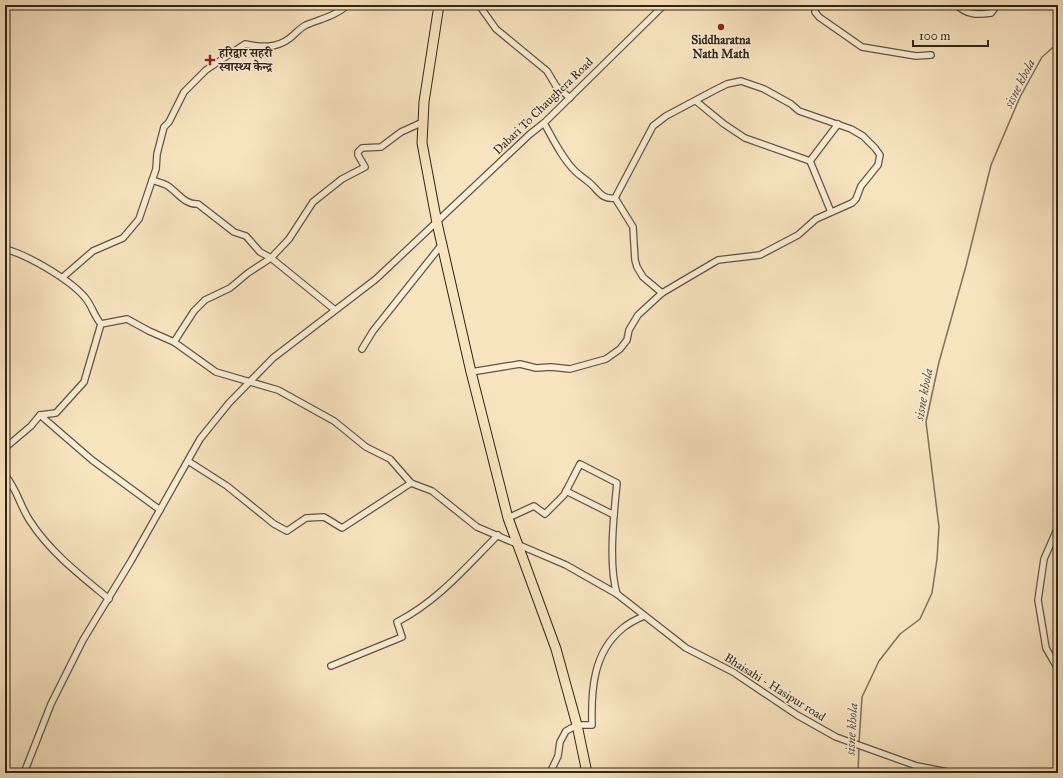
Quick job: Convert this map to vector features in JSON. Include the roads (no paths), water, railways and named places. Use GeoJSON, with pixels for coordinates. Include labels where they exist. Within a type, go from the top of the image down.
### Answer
{"type":"FeatureCollection","features":[{"type":"Feature","properties":{"kind":"main road"},"geometry":{"type":"LineString","coordinates":[[440,5],[429,64],[422,122],[422,143],[437,223],[443,243],[471,372],[508,518],[534,593],[551,631],[577,725],[587,773]]}},
{"type":"Feature","properties":{"kind":"street"},"geometry":{"type":"LineString","coordinates":[[63,277],[93,250],[123,238],[139,219],[156,169],[157,154],[164,127],[169,122],[184,92],[206,70],[245,44],[264,47],[277,46],[288,40],[305,26],[332,16],[348,5]]}},
{"type":"Feature","properties":{"kind":"street"},"geometry":{"type":"LineString","coordinates":[[480,5],[496,29],[547,70],[556,86],[570,98]]}},
{"type":"Feature","properties":{"kind":"street","name":"Dabari To Chaughera Road"},"geometry":{"type":"LineString","coordinates":[[25,772],[51,704],[83,640],[109,598],[200,439],[229,403],[273,358],[376,279],[530,134],[544,123],[664,5]]}},
{"type":"Feature","properties":{"kind":"street"},"geometry":{"type":"LineString","coordinates":[[816,5],[815,12],[819,17],[862,48],[916,56],[930,55]]}},
{"type":"Feature","properties":{"kind":"street"},"geometry":{"type":"LineString","coordinates":[[956,5],[967,13],[981,15],[991,13],[997,5]]}},
{"type":"Feature","properties":{"kind":"street"},"geometry":{"type":"LineString","coordinates":[[471,372],[520,364],[536,368],[551,367],[570,369],[586,367],[606,360],[620,349],[627,340],[629,330],[638,315],[662,293],[718,260],[760,255],[798,235],[816,219],[852,203],[856,199],[861,186],[873,174],[880,159],[880,155],[863,136],[851,129],[798,111],[791,104],[760,87],[741,81],[727,84],[666,116],[653,126],[615,198]]}},
{"type":"Feature","properties":{"kind":"street"},"geometry":{"type":"LineString","coordinates":[[696,100],[724,124],[745,138],[810,161],[831,212]]}},
{"type":"Feature","properties":{"kind":"street"},"geometry":{"type":"LineString","coordinates":[[174,342],[194,311],[206,300],[230,288],[248,273],[271,258],[288,239],[313,202],[342,179],[365,167],[358,155],[358,152],[362,148],[381,147],[401,132],[422,122]]}},
{"type":"Feature","properties":{"kind":"street"},"geometry":{"type":"LineString","coordinates":[[544,123],[554,141],[575,171],[592,184],[603,197],[610,199],[615,198]]}},
{"type":"Feature","properties":{"kind":"street"},"geometry":{"type":"LineString","coordinates":[[810,161],[838,124]]}},
{"type":"Feature","properties":{"kind":"street"},"geometry":{"type":"LineString","coordinates":[[152,180],[166,184],[192,204],[198,204],[234,232],[246,236],[260,252],[271,258],[312,293],[335,310]]}},
{"type":"Feature","properties":{"kind":"street"},"geometry":{"type":"LineString","coordinates":[[615,198],[633,227],[635,260],[637,267],[643,277],[662,293]]}},
{"type":"Feature","properties":{"kind":"street"},"geometry":{"type":"LineString","coordinates":[[362,349],[372,331],[443,243]]}},
{"type":"Feature","properties":{"kind":"street"},"geometry":{"type":"LineString","coordinates":[[5,249],[16,252],[63,277],[86,299],[101,324],[84,382],[56,413],[40,416],[31,426],[5,448]]}},
{"type":"Feature","properties":{"kind":"street"},"geometry":{"type":"LineString","coordinates":[[101,324],[118,319],[127,319],[149,332],[174,342],[216,372],[230,378],[251,381],[278,390],[334,421],[366,447],[390,460],[411,483],[342,528],[324,517],[306,518],[287,530],[274,524],[227,486],[188,461]]}},
{"type":"Feature","properties":{"kind":"street"},"geometry":{"type":"LineString","coordinates":[[40,416],[92,460],[160,510]]}},
{"type":"Feature","properties":{"kind":"street"},"geometry":{"type":"LineString","coordinates":[[508,518],[534,506],[545,514],[566,491],[580,464],[617,483],[614,515],[613,581],[617,594]]}},
{"type":"Feature","properties":{"kind":"street"},"geometry":{"type":"LineString","coordinates":[[5,475],[12,483],[29,520],[52,548],[109,598]]}},
{"type":"Feature","properties":{"kind":"street","name":"Bhaisahi - Hasipur road"},"geometry":{"type":"LineString","coordinates":[[411,483],[432,491],[477,527],[566,564],[617,594],[686,648],[733,672],[796,715],[836,737],[917,766],[953,773]]}},
{"type":"Feature","properties":{"kind":"street"},"geometry":{"type":"LineString","coordinates":[[566,491],[614,515]]}},
{"type":"Feature","properties":{"kind":"street"},"geometry":{"type":"LineString","coordinates":[[1058,527],[1044,559],[1038,600],[1046,648],[1058,669]]}},
{"type":"Feature","properties":{"kind":"street"},"geometry":{"type":"LineString","coordinates":[[331,666],[402,637],[397,622],[434,599],[498,535]]}},
{"type":"Feature","properties":{"kind":"street"},"geometry":{"type":"LineString","coordinates":[[550,773],[558,756],[560,742],[566,731],[577,725],[592,725],[592,685],[598,661],[607,645],[622,628],[644,616]]}},
{"type":"Feature","properties":{"kind":"waterway","name":"sisne khola"},"geometry":{"type":"LineString","coordinates":[[859,743],[862,697],[879,661],[900,634],[920,619],[932,593],[937,559],[939,527],[926,422],[939,362],[966,266],[991,165],[1020,97],[1042,57],[1058,43]]}},
{"type":"Feature","properties":{"kind":"waterway","name":"sisne khola"},"geometry":{"type":"LineString","coordinates":[[858,773],[859,747]]}},
{"type":"Feature","properties":{"kind":"place","name":"Siddharatna Nath Math"},"geometry":{"type":"Point","coordinates":[721,27]}},
{"type":"Feature","properties":{"kind":"place","name":"हरिद्वार सहरी स्वास्थ्य केन्द्र"},"geometry":{"type":"Point","coordinates":[210,60]}}]}
